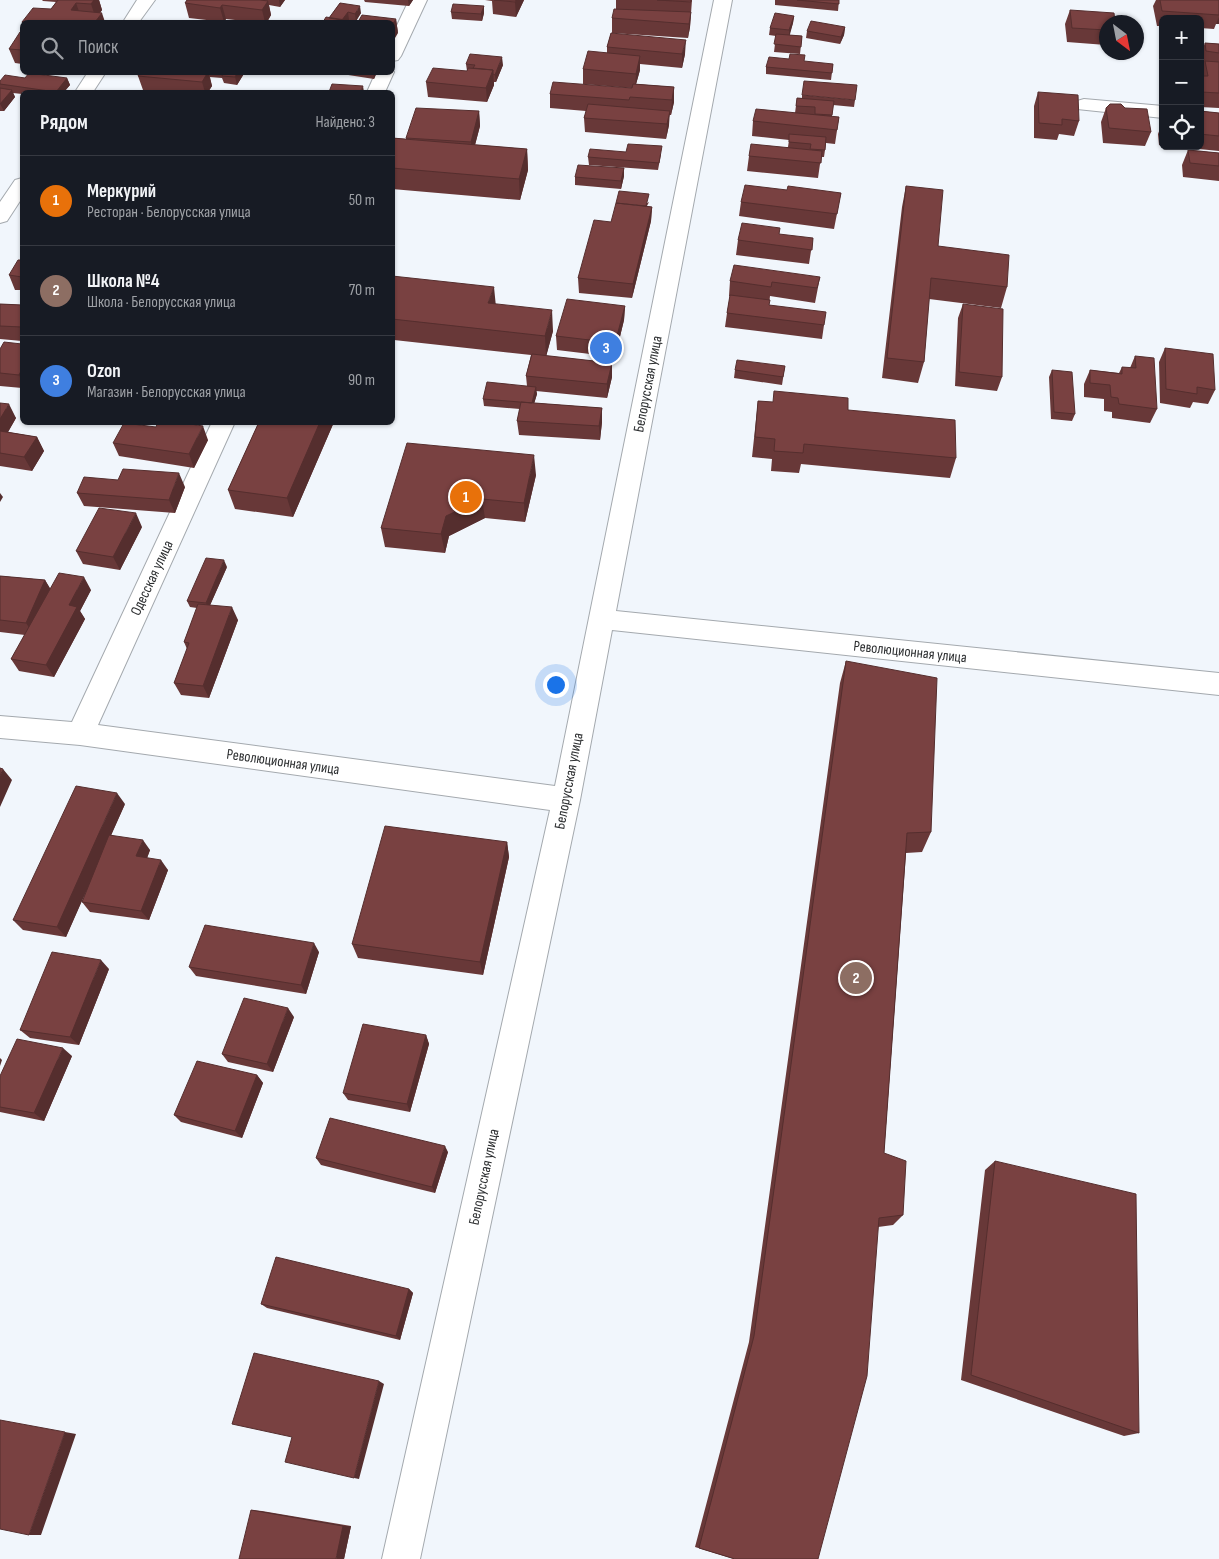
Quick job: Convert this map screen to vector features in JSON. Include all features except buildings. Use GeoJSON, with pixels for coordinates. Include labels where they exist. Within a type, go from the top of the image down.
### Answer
{"type":"FeatureCollection","features":[{"type":"Feature","properties":{"kind":"street"},"geometry":{"type":"LineString","coordinates":[[132,20],[146,0]]}},
{"type":"Feature","properties":{"kind":"street"},"geometry":{"type":"LineString","coordinates":[[395,50],[418,0]]}},
{"type":"Feature","properties":{"kind":"street","name":"Белорусская улица"},"geometry":{"type":"LineString","coordinates":[[401,1559],[566,800],[723,0]]}},
{"type":"Feature","properties":{"kind":"street"},"geometry":{"type":"LineString","coordinates":[[85,90],[95,75]]}},
{"type":"Feature","properties":{"kind":"street"},"geometry":{"type":"LineString","coordinates":[[377,90],[384,75]]}},
{"type":"Feature","properties":{"kind":"street"},"geometry":{"type":"LineString","coordinates":[[1084,105],[1159,112]]}},
{"type":"Feature","properties":{"kind":"street"},"geometry":{"type":"LineString","coordinates":[[0,217],[20,187]]}},
{"type":"Feature","properties":{"kind":"street","name":"Одесская улица"},"geometry":{"type":"LineString","coordinates":[[80,734],[223,425]]}},
{"type":"Feature","properties":{"kind":"street","name":"Революционная улица"},"geometry":{"type":"LineString","coordinates":[[601,619],[1219,684]]}},
{"type":"Feature","properties":{"kind":"street","name":"Революционная улица"},"geometry":{"type":"LineString","coordinates":[[0,726],[80,734],[566,800]]}},
{"type":"Feature","properties":{"kind":"place","name":"Ozon"},"geometry":{"type":"Point","coordinates":[606,348]}},
{"type":"Feature","properties":{"kind":"place","name":"Меркурий"},"geometry":{"type":"Point","coordinates":[466,497]}},
{"type":"Feature","properties":{"kind":"place","name":"Школа №4"},"geometry":{"type":"Point","coordinates":[856,978]}}]}
